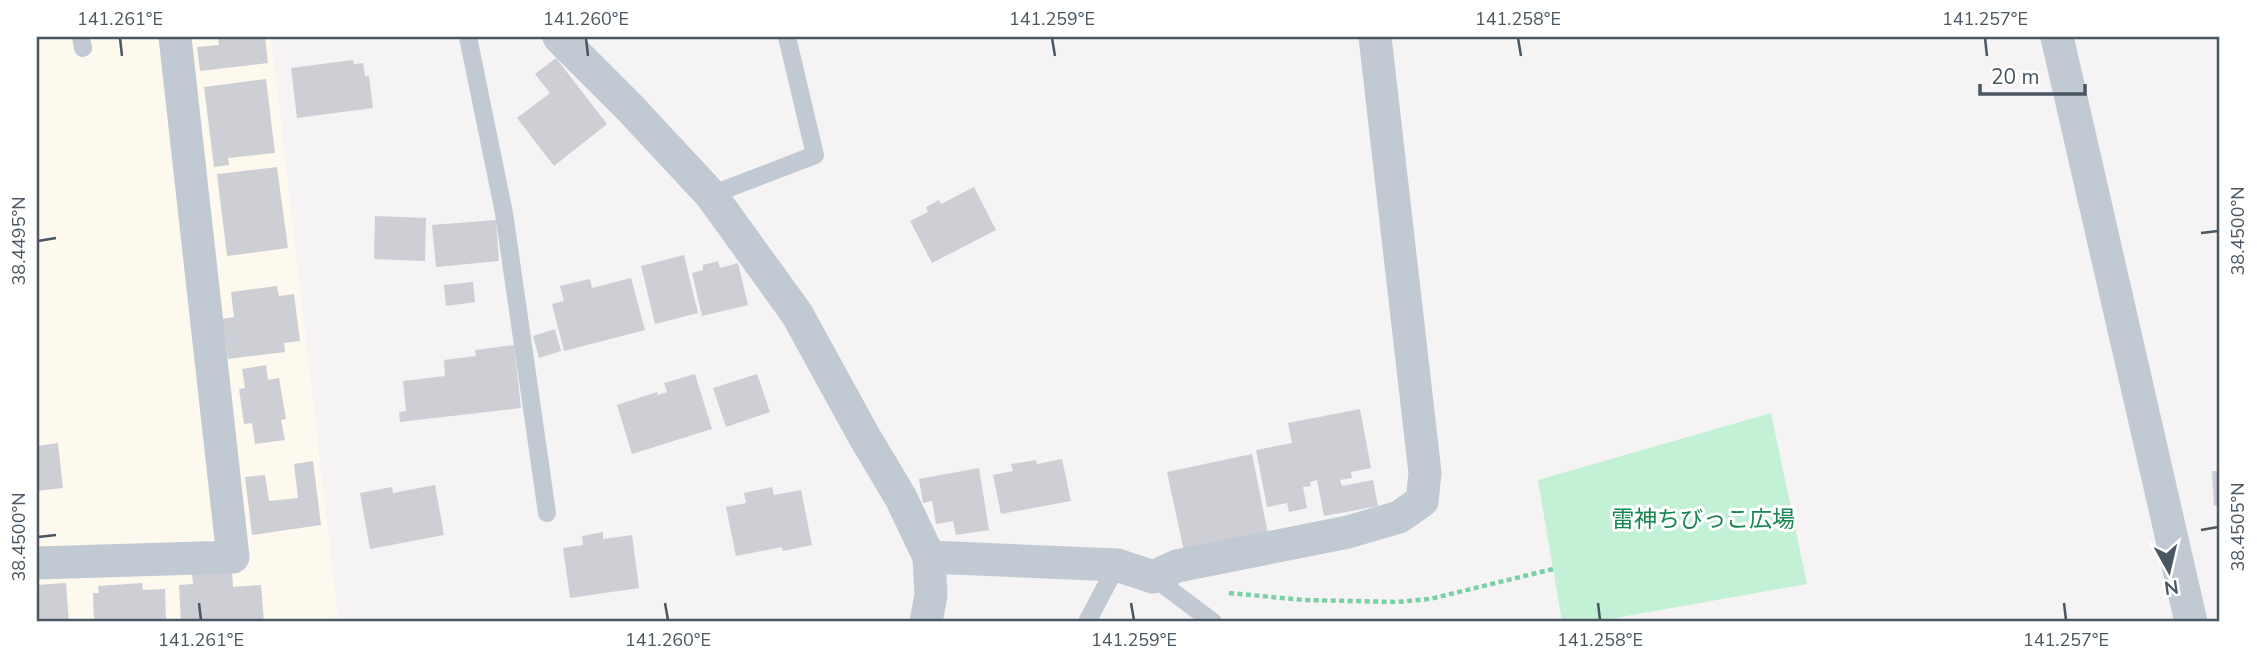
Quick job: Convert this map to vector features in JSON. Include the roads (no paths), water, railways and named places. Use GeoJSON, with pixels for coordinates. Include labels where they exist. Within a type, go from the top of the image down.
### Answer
{"type":"FeatureCollection","features":[{"type":"Feature","properties":{"kind":"street"},"geometry":{"type":"LineString","coordinates":[[37,563],[233,556],[174,37]]}},
{"type":"Feature","properties":{"kind":"street"},"geometry":{"type":"LineString","coordinates":[[559,37],[711,195],[797,314],[901,498],[929,557],[931,595],[926,622]]}},
{"type":"Feature","properties":{"kind":"street"},"geometry":{"type":"LineString","coordinates":[[929,557],[1117,565],[1153,577],[1177,566],[1348,532],[1399,517],[1422,501],[1425,473],[1375,37]]}},
{"type":"Feature","properties":{"kind":"street"},"geometry":{"type":"LineString","coordinates":[[2057,37],[2191,622]]}},
{"type":"Feature","properties":{"kind":"lane"},"geometry":{"type":"LineString","coordinates":[[468,37],[504,213],[547,513]]}},
{"type":"Feature","properties":{"kind":"lane"},"geometry":{"type":"LineString","coordinates":[[711,195],[815,155],[786,37]]}},
{"type":"Feature","properties":{"kind":"lane"},"geometry":{"type":"LineString","coordinates":[[1087,622],[1117,565]]}},
{"type":"Feature","properties":{"kind":"lane"},"geometry":{"type":"LineString","coordinates":[[1153,577],[1213,622]]}},
{"type":"Feature","properties":{"kind":"park label","name":"雷神ちびっこ広場"},"geometry":{"type":"Point","coordinates":[1703,519]}}]}
